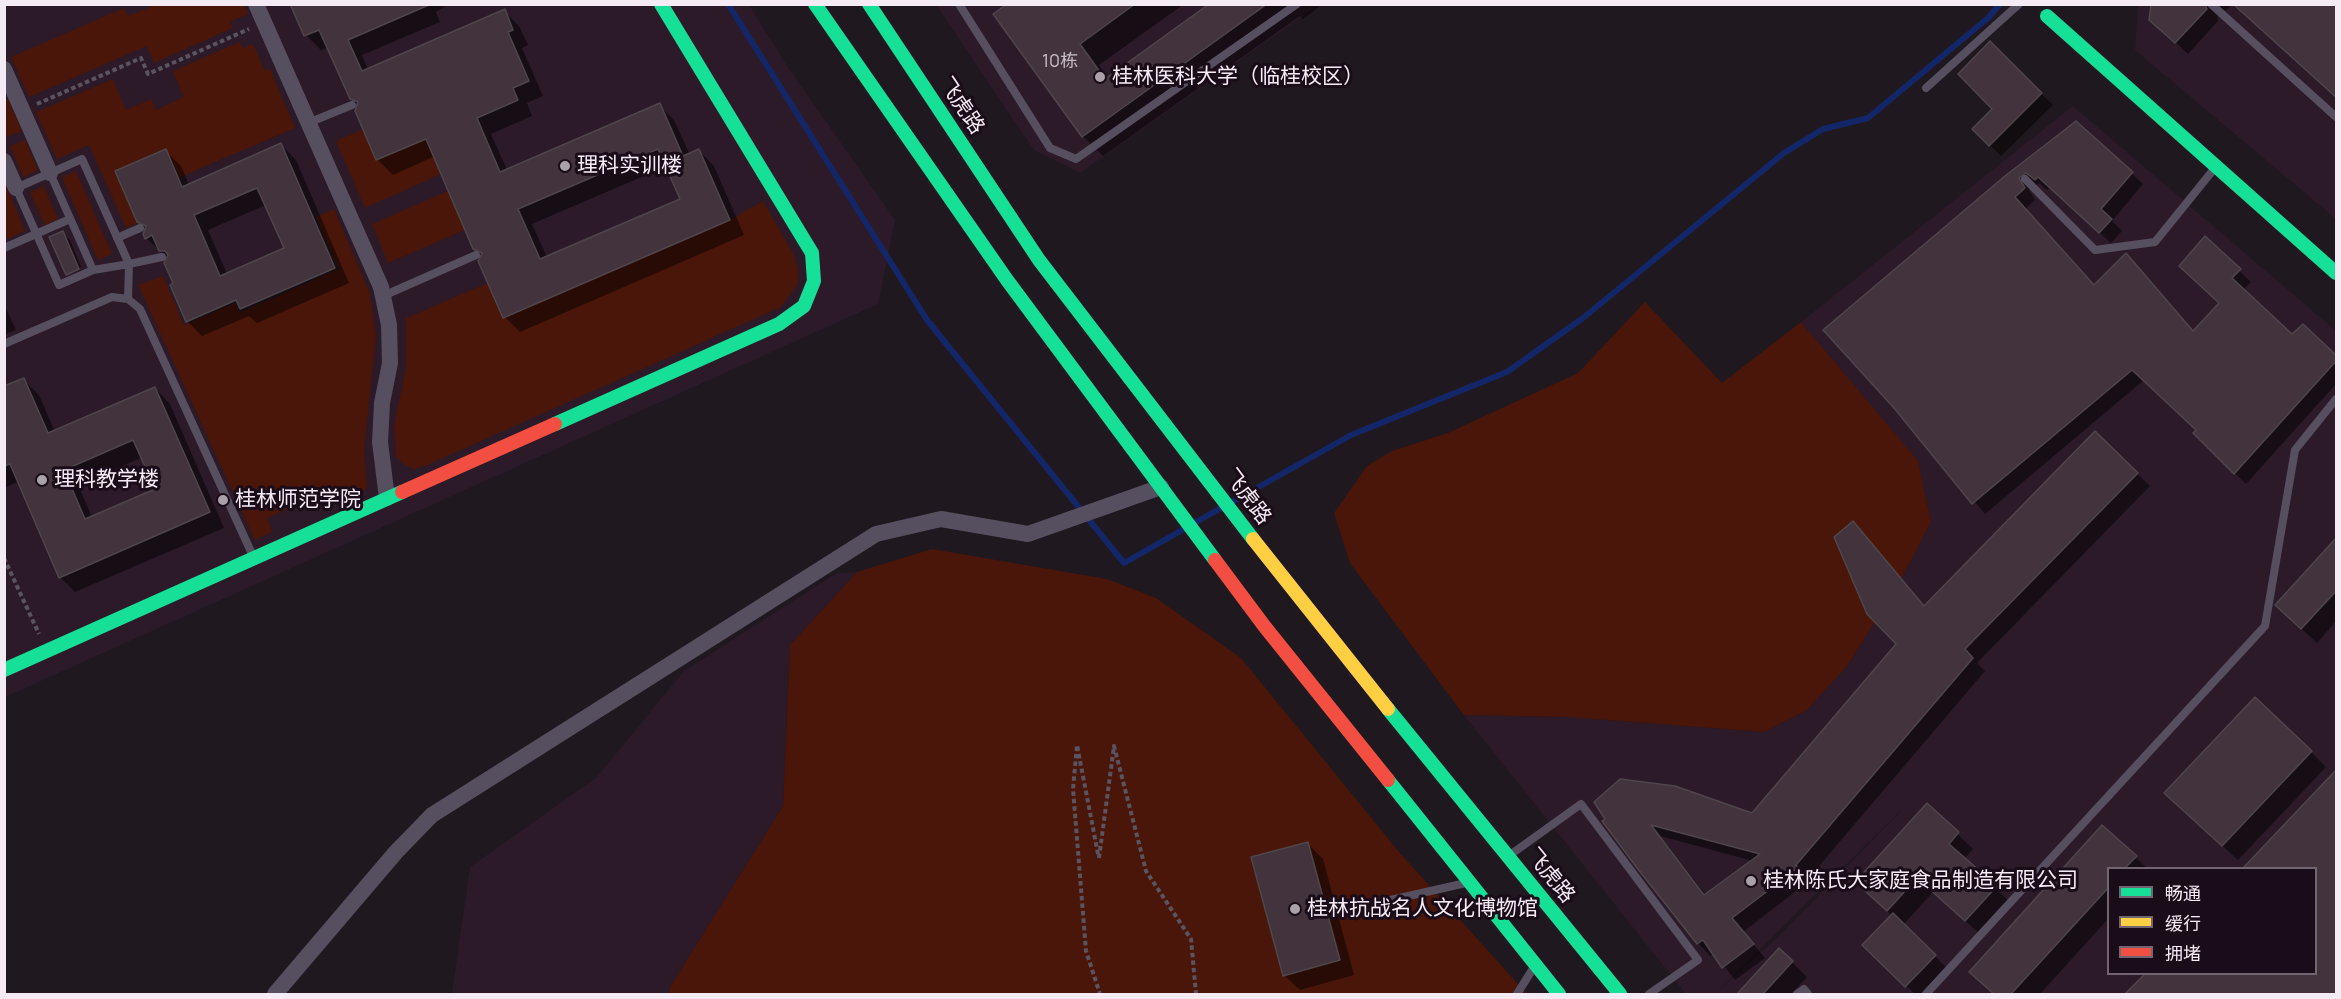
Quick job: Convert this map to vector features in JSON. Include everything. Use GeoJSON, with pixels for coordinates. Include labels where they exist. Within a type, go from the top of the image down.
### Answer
{"type":"FeatureCollection","features":[{"type":"Feature","properties":{"kind":"main road"},"geometry":{"type":"LineString","coordinates":[[4,670],[255,560],[387,498],[779,324],[804,306],[814,281],[812,254],[661,4]]}},
{"type":"Feature","properties":{"kind":"main road"},"geometry":{"type":"LineString","coordinates":[[815,4],[1007,280],[1265,627],[1559,994]]}},
{"type":"Feature","properties":{"kind":"main road","name":"飞虎路"},"geometry":{"type":"LineString","coordinates":[[868,4],[1039,260],[1302,603],[1620,994]]}},
{"type":"Feature","properties":{"kind":"main road"},"geometry":{"type":"LineString","coordinates":[[2043,10],[2337,273]]}},
{"type":"Feature","properties":{"kind":"street"},"geometry":{"type":"LineString","coordinates":[[256,4],[383,296],[389,325],[390,363],[382,403],[380,442],[387,498]]}},
{"type":"Feature","properties":{"kind":"street"},"geometry":{"type":"LineString","coordinates":[[4,69],[50,173]]}},
{"type":"Feature","properties":{"kind":"street"},"geometry":{"type":"LineString","coordinates":[[4,162],[16,188]]}},
{"type":"Feature","properties":{"kind":"street"},"geometry":{"type":"LineString","coordinates":[[275,994],[396,852],[432,815],[876,534],[941,519],[1028,534],[1161,487]]}},
{"type":"Feature","properties":{"kind":"lane"},"geometry":{"type":"LineString","coordinates":[[959,4],[1050,148],[1076,159],[1297,4]]}},
{"type":"Feature","properties":{"kind":"lane"},"geometry":{"type":"LineString","coordinates":[[1926,88],[2019,4]]}},
{"type":"Feature","properties":{"kind":"lane"},"geometry":{"type":"LineString","coordinates":[[2211,4],[2337,117]]}},
{"type":"Feature","properties":{"kind":"lane"},"geometry":{"type":"LineString","coordinates":[[308,123],[352,105]]}},
{"type":"Feature","properties":{"kind":"lane"},"geometry":{"type":"LineString","coordinates":[[128,298],[129,264],[82,159],[16,188],[59,285],[93,270],[129,264],[162,257]]}},
{"type":"Feature","properties":{"kind":"lane"},"geometry":{"type":"LineString","coordinates":[[2025,179],[2095,250],[2156,242],[2217,167]]}},
{"type":"Feature","properties":{"kind":"lane"},"geometry":{"type":"LineString","coordinates":[[50,173],[93,270]]}},
{"type":"Feature","properties":{"kind":"lane"},"geometry":{"type":"LineString","coordinates":[[4,248],[70,219]]}},
{"type":"Feature","properties":{"kind":"lane"},"geometry":{"type":"LineString","coordinates":[[117,238],[140,228]]}},
{"type":"Feature","properties":{"kind":"lane"},"geometry":{"type":"LineString","coordinates":[[383,296],[476,255]]}},
{"type":"Feature","properties":{"kind":"lane"},"geometry":{"type":"LineString","coordinates":[[4,344],[112,297],[128,298],[140,309],[255,560]]}},
{"type":"Feature","properties":{"kind":"lane"},"geometry":{"type":"LineString","coordinates":[[1926,994],[2265,626],[2295,450],[2337,399]]}},
{"type":"Feature","properties":{"kind":"lane"},"geometry":{"type":"LineString","coordinates":[[1508,856],[1581,804],[1698,960],[1649,994]]}},
{"type":"Feature","properties":{"kind":"lane"},"geometry":{"type":"LineString","coordinates":[[1355,908],[1469,882]]}},
{"type":"Feature","properties":{"kind":"lane"},"geometry":{"type":"LineString","coordinates":[[1517,994],[1535,965]]}},
{"type":"Feature","properties":{"kind":"lane"},"geometry":{"type":"LineString","coordinates":[[1797,994],[1804,989],[1808,994]]}},
{"type":"Feature","properties":{"kind":"path"},"geometry":{"type":"LineString","coordinates":[[23,111],[141,58],[148,74],[264,22]]}},
{"type":"Feature","properties":{"kind":"path"},"geometry":{"type":"LineString","coordinates":[[4,558],[47,651]]}},
{"type":"Feature","properties":{"kind":"path"},"geometry":{"type":"LineString","coordinates":[[1100,994],[1086,951],[1073,789],[1077,745],[1099,858],[1114,746],[1146,871],[1191,939],[1196,994]]}},
{"type":"Feature","properties":{"kind":"shaded area"},"geometry":{"type":"Polygon","coordinates":[[[244,4],[248,14],[230,22],[233,28],[154,63],[147,46],[29,97],[11,57],[124,8],[128,16],[155,5],[244,4]]]}},
{"type":"Feature","properties":{"kind":"shaded area","name":"桂林师范学院"},"geometry":{"type":"Polygon","coordinates":[[[4,5],[749,5],[789,69],[895,220],[878,304],[5,697],[4,5]]]}},
{"type":"Feature","properties":{"kind":"shaded area","name":"桂林医科大学（临桂校区）"},"geometry":{"type":"Polygon","coordinates":[[[936,5],[1318,5],[1080,173],[1034,150],[936,5]]]}},
{"type":"Feature","properties":{"kind":"shaded area"},"geometry":{"type":"Polygon","coordinates":[[[2138,5],[2336,5],[2336,219],[2135,50],[2138,5]]]}},
{"type":"Feature","properties":{"kind":"shaded area"},"geometry":{"type":"Polygon","coordinates":[[[239,42],[242,48],[253,44],[265,71],[270,69],[295,128],[178,178],[116,171],[138,223],[126,228],[89,145],[57,159],[36,112],[113,79],[126,110],[151,99],[156,110],[184,97],[173,71],[239,42]]]}},
{"type":"Feature","properties":{"kind":"shaded area"},"geometry":{"type":"Polygon","coordinates":[[[8,99],[22,131],[7,137],[4,101],[8,99]]]}},
{"type":"Feature","properties":{"kind":"shaded area"},"geometry":{"type":"Polygon","coordinates":[[[2073,106],[2336,331],[2336,994],[1686,994],[1464,715],[1568,717],[1764,732],[1806,711],[1848,665],[1902,577],[1931,522],[1917,461],[1801,322],[2073,106]],[[1901,811],[1717,992],[1779,936],[1901,811]]]}},
{"type":"Feature","properties":{"kind":"shaded area"},"geometry":{"type":"Polygon","coordinates":[[[363,129],[377,160],[426,139],[441,174],[365,208],[336,141],[363,129]]]}},
{"type":"Feature","properties":{"kind":"shaded area"},"geometry":{"type":"Polygon","coordinates":[[[25,140],[38,170],[23,177],[10,146],[25,140]]]}},
{"type":"Feature","properties":{"kind":"shaded area"},"geometry":{"type":"Polygon","coordinates":[[[76,171],[112,254],[98,260],[62,177],[76,171]]]}},
{"type":"Feature","properties":{"kind":"shaded area"},"geometry":{"type":"Polygon","coordinates":[[[5,183],[25,231],[4,240],[5,183]]]}},
{"type":"Feature","properties":{"kind":"shaded area"},"geometry":{"type":"Polygon","coordinates":[[[44,186],[58,219],[45,225],[30,192],[44,186]]]}},
{"type":"Feature","properties":{"kind":"shaded area"},"geometry":{"type":"Polygon","coordinates":[[[448,191],[465,230],[388,263],[372,224],[448,191]]]}},
{"type":"Feature","properties":{"kind":"shaded area"},"geometry":{"type":"Polygon","coordinates":[[[763,201],[794,255],[798,271],[797,285],[781,307],[425,466],[413,469],[403,464],[396,456],[394,426],[406,367],[406,318],[488,283],[504,318],[730,220],[763,201]]]}},
{"type":"Feature","properties":{"kind":"shaded area"},"geometry":{"type":"Polygon","coordinates":[[[334,209],[370,294],[376,336],[364,450],[367,488],[349,502],[341,486],[267,518],[272,532],[255,540],[138,285],[163,276],[184,325],[235,303],[239,313],[339,269],[316,217],[334,209]]]}},
{"type":"Feature","properties":{"kind":"shaded area"},"geometry":{"type":"Polygon","coordinates":[[[1645,302],[1722,383],[1801,322],[1918,461],[1931,522],[1902,577],[1848,665],[1806,711],[1764,732],[1568,717],[1464,715],[1350,563],[1334,513],[1367,466],[1392,451],[1448,433],[1578,373],[1645,302]]]}},
{"type":"Feature","properties":{"kind":"shaded area"},"geometry":{"type":"Polygon","coordinates":[[[932,549],[1107,579],[1156,598],[1241,658],[1399,852],[1527,994],[669,994],[670,987],[783,806],[790,645],[857,572],[932,549]]]}},
{"type":"Feature","properties":{"kind":"shaded area"},"geometry":{"type":"Polygon","coordinates":[[[857,572],[790,645],[783,806],[670,987],[669,994],[452,994],[470,867],[596,778],[684,671],[837,573],[857,572]]]}},
{"type":"Feature","properties":{"kind":"building","name":"理科实训楼"},"geometry":{"type":"Polygon","coordinates":[[[290,4],[431,4],[348,40],[362,71],[505,9],[513,30],[508,32],[529,81],[513,88],[518,100],[477,118],[500,172],[660,103],[683,156],[699,149],[730,220],[503,318],[478,261],[482,253],[473,249],[426,139],[376,160],[355,111],[358,102],[350,99],[319,30],[304,36],[290,4]],[[658,149],[518,209],[540,259],[680,199],[658,149]]]}},
{"type":"Feature","properties":{"kind":"building"},"geometry":{"type":"Polygon","coordinates":[[[1007,4],[1135,4],[1080,44],[1105,79],[1209,4],[1267,4],[1082,137],[993,14],[1007,4]]]}},
{"type":"Feature","properties":{"kind":"building"},"geometry":{"type":"Polygon","coordinates":[[[2151,4],[2205,4],[2207,9],[2175,43],[2149,20],[2151,4]]]}},
{"type":"Feature","properties":{"kind":"building"},"geometry":{"type":"Polygon","coordinates":[[[2233,4],[2337,4],[2337,98],[2233,4]]]}},
{"type":"Feature","properties":{"kind":"building"},"geometry":{"type":"Polygon","coordinates":[[[1990,41],[2042,93],[1989,146],[1972,129],[1992,109],[1958,74],[1990,41]]]}},
{"type":"Feature","properties":{"kind":"building"},"geometry":{"type":"Polygon","coordinates":[[[2076,121],[2133,172],[2101,209],[2112,219],[2099,233],[2038,177],[2035,180],[2026,173],[2019,178],[2025,188],[2015,197],[2094,285],[2126,253],[2193,331],[2219,303],[2179,266],[2205,236],[2241,269],[2232,278],[2292,334],[2303,324],[2337,356],[2337,360],[2234,474],[2193,433],[2196,430],[2132,370],[1972,504],[1894,408],[1823,330],[2005,176],[2076,121]]]}},
{"type":"Feature","properties":{"kind":"building"},"geometry":{"type":"Polygon","coordinates":[[[281,143],[335,268],[240,309],[236,300],[186,322],[170,285],[173,283],[164,263],[168,255],[165,251],[159,251],[152,235],[145,239],[143,234],[146,226],[137,222],[115,171],[166,149],[182,187],[281,143]],[[257,188],[194,215],[220,276],[284,248],[257,188]]]}},
{"type":"Feature","properties":{"kind":"building"},"geometry":{"type":"Polygon","coordinates":[[[63,231],[79,269],[66,275],[49,237],[63,231]]]}},
{"type":"Feature","properties":{"kind":"building","name":"理科教学楼"},"geometry":{"type":"Polygon","coordinates":[[[24,378],[48,433],[155,387],[210,512],[59,578],[10,464],[4,466],[4,386],[24,378]],[[133,440],[64,470],[85,519],[155,489],[133,440]]]}},
{"type":"Feature","properties":{"kind":"building"},"geometry":{"type":"Polygon","coordinates":[[[2095,431],[2138,473],[1965,649],[1973,658],[1796,865],[1798,868],[1732,918],[1754,944],[1722,968],[1703,940],[1697,944],[1637,868],[1602,821],[1605,819],[1594,802],[1620,779],[1675,786],[1752,813],[1896,644],[1867,614],[1834,537],[1853,521],[1924,606],[2095,431]],[[1651,825],[1704,895],[1760,854],[1651,825]]]}},
{"type":"Feature","properties":{"kind":"building"},"geometry":{"type":"Polygon","coordinates":[[[2337,537],[2337,590],[2301,629],[2275,605],[2337,537]]]}},
{"type":"Feature","properties":{"kind":"building"},"geometry":{"type":"Polygon","coordinates":[[[2255,697],[2312,751],[2222,846],[2164,793],[2255,697]]]}},
{"type":"Feature","properties":{"kind":"building"},"geometry":{"type":"Polygon","coordinates":[[[2337,769],[2337,994],[2125,994],[2144,975],[2317,975],[2317,867],[2244,867],[2337,769]]]}},
{"type":"Feature","properties":{"kind":"building"},"geometry":{"type":"Polygon","coordinates":[[[1927,803],[1959,832],[1949,844],[1997,886],[1965,921],[1917,878],[1887,911],[1855,882],[1927,803]]]}},
{"type":"Feature","properties":{"kind":"building"},"geometry":{"type":"Polygon","coordinates":[[[2102,825],[2137,856],[2126,867],[2107,867],[2107,889],[2011,994],[1994,994],[1969,972],[2102,825]]]}},
{"type":"Feature","properties":{"kind":"building","name":"桂林抗战名人文化博物馆"},"geometry":{"type":"Polygon","coordinates":[[[1308,842],[1340,960],[1283,976],[1251,857],[1308,842]]]}},
{"type":"Feature","properties":{"kind":"building"},"geometry":{"type":"Polygon","coordinates":[[[1893,913],[1936,955],[1905,987],[1862,945],[1893,913]]]}},
{"type":"Feature","properties":{"kind":"building"},"geometry":{"type":"Polygon","coordinates":[[[1779,948],[1793,961],[1763,994],[1737,994],[1779,948]]]}},
{"type":"Feature","properties":{"kind":"waterway"},"geometry":{"type":"LineString","coordinates":[[728,4],[927,320],[1124,563],[1184,529]]}},
{"type":"Feature","properties":{"kind":"waterway"},"geometry":{"type":"LineString","coordinates":[[1232,502],[1351,435],[1507,372],[1583,318],[1784,153],[1823,129],[1868,118],[1988,18],[2000,4]]}},
{"type":"Feature","properties":{"kind":"waterway"},"geometry":{"type":"LineString","coordinates":[[1196,522],[1221,508]]}},
{"type":"Feature","properties":{"kind":"traffic: fast"},"geometry":{"type":"LineString","coordinates":[[555,424],[779,324],[804,306],[814,281],[812,253],[661,4]]}},
{"type":"Feature","properties":{"kind":"traffic: fast"},"geometry":{"type":"LineString","coordinates":[[815,4],[1007,280],[1215,560]]}},
{"type":"Feature","properties":{"kind":"traffic: fast"},"geometry":{"type":"LineString","coordinates":[[869,4],[1039,260],[1253,539]]}},
{"type":"Feature","properties":{"kind":"traffic: fast"},"geometry":{"type":"LineString","coordinates":[[2047,16],[2336,273]]}},
{"type":"Feature","properties":{"kind":"traffic: fast"},"geometry":{"type":"LineString","coordinates":[[4,670],[402,492]]}},
{"type":"Feature","properties":{"kind":"traffic: fast"},"geometry":{"type":"LineString","coordinates":[[1388,709],[1620,994]]}},
{"type":"Feature","properties":{"kind":"traffic: fast"},"geometry":{"type":"LineString","coordinates":[[1388,780],[1559,994]]}},
{"type":"Feature","properties":{"kind":"traffic: slow"},"geometry":{"type":"LineString","coordinates":[[1253,539],[1388,709]]}},
{"type":"Feature","properties":{"kind":"traffic: jam"},"geometry":{"type":"LineString","coordinates":[[402,492],[555,424]]}},
{"type":"Feature","properties":{"kind":"traffic: jam"},"geometry":{"type":"LineString","coordinates":[[1215,560],[1265,627],[1388,780]]}},
{"type":"Feature","properties":{"kind":"place","name":"桂林医科大学（临桂校区）"},"geometry":{"type":"Point","coordinates":[1100,77]}},
{"type":"Feature","properties":{"kind":"place","name":"理科实训楼"},"geometry":{"type":"Point","coordinates":[565,166]}},
{"type":"Feature","properties":{"kind":"place","name":"理科教学楼"},"geometry":{"type":"Point","coordinates":[42,480]}},
{"type":"Feature","properties":{"kind":"place","name":"桂林师范学院"},"geometry":{"type":"Point","coordinates":[223,500]}},
{"type":"Feature","properties":{"kind":"place","name":"桂林陈氏大家庭食品制造有限公司"},"geometry":{"type":"Point","coordinates":[1751,881]}},
{"type":"Feature","properties":{"kind":"place","name":"桂林抗战名人文化博物馆"},"geometry":{"type":"Point","coordinates":[1295,909]}}]}
